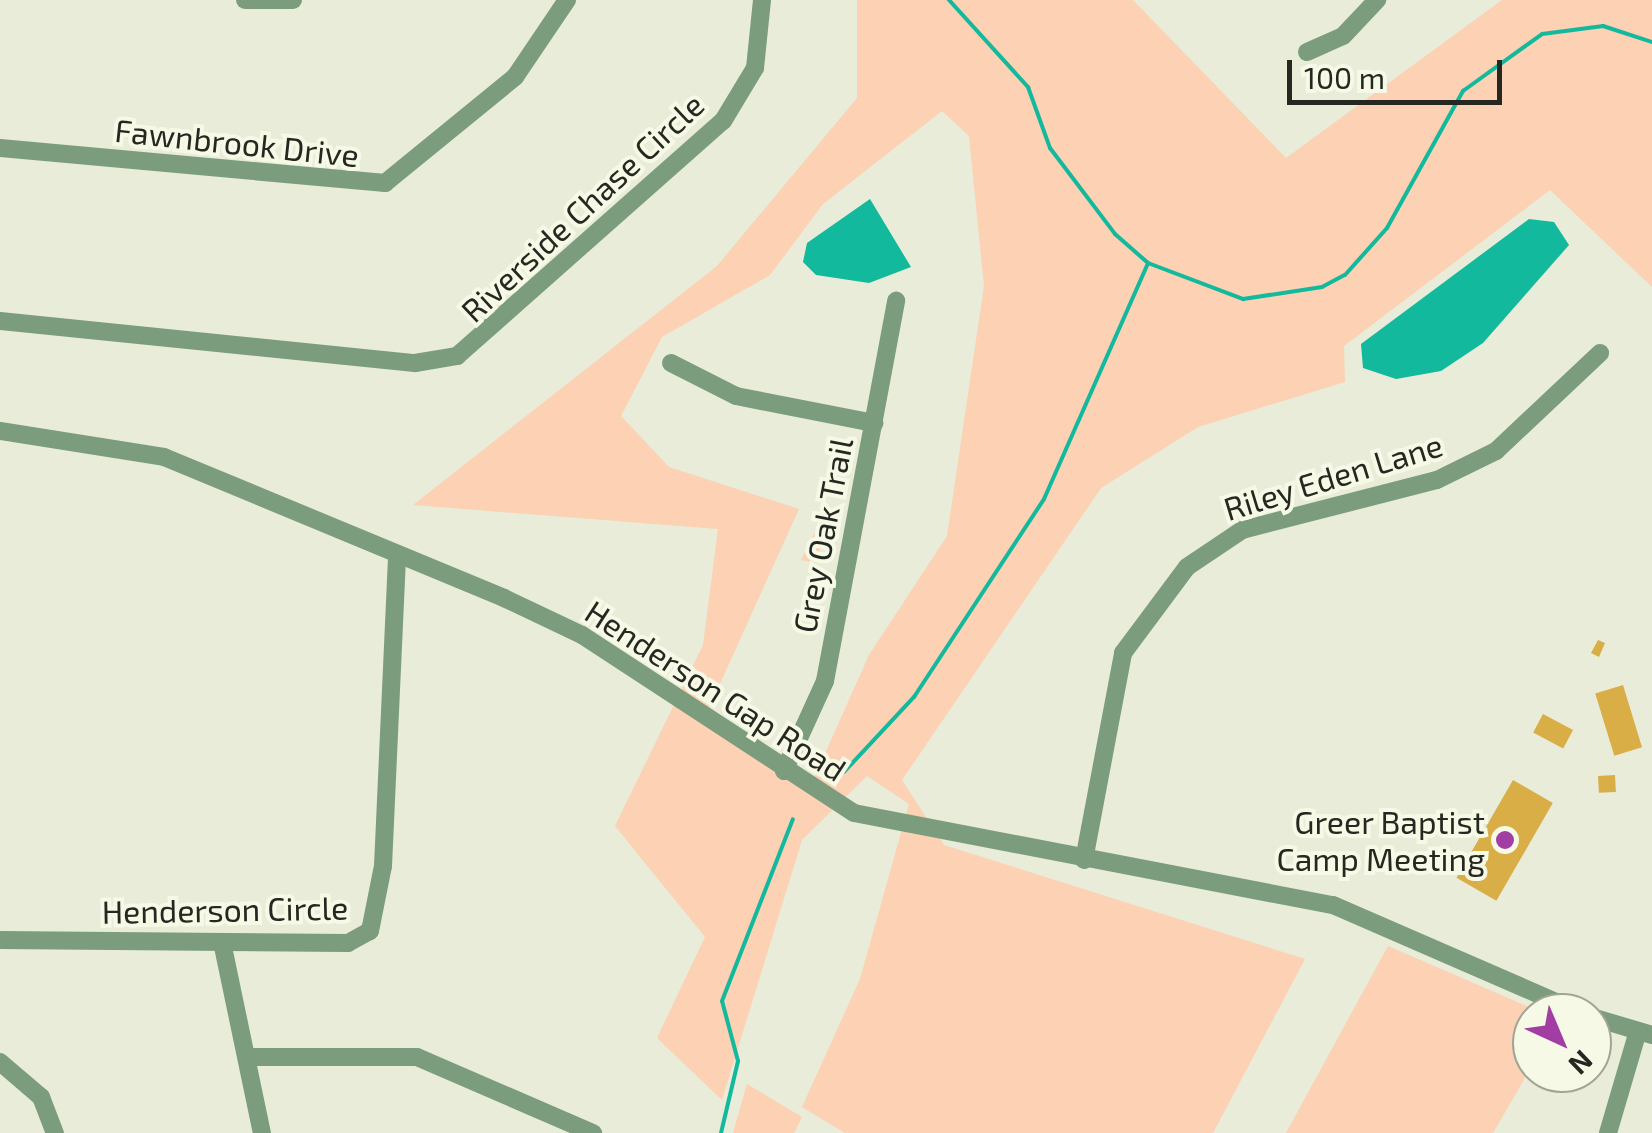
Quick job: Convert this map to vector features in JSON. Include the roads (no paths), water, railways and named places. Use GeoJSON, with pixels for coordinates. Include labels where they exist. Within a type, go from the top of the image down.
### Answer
{"type":"FeatureCollection","features":[{"type":"Feature","properties":{"kind":"street"},"geometry":{"type":"LineString","coordinates":[[244,0],[293,0]]}},
{"type":"Feature","properties":{"kind":"street","name":"Fawnbrook Drive"},"geometry":{"type":"LineString","coordinates":[[0,148],[385,183],[516,78],[566,0]]}},
{"type":"Feature","properties":{"kind":"street","name":"Riverside Chase Circle"},"geometry":{"type":"LineString","coordinates":[[0,322],[415,363],[457,356],[723,121],[755,68],[762,0]]}},
{"type":"Feature","properties":{"kind":"street"},"geometry":{"type":"LineString","coordinates":[[1307,52],[1344,36],[1377,0]]}},
{"type":"Feature","properties":{"kind":"street","name":"Grey Oak Trail"},"geometry":{"type":"LineString","coordinates":[[784,772],[825,681],[896,301]]}},
{"type":"Feature","properties":{"kind":"street","name":"Riley Eden Lane"},"geometry":{"type":"LineString","coordinates":[[1084,860],[1123,654],[1187,567],[1242,530],[1437,480],[1496,451],[1600,353]]}},
{"type":"Feature","properties":{"kind":"street"},"geometry":{"type":"LineString","coordinates":[[671,363],[736,396],[874,423]]}},
{"type":"Feature","properties":{"kind":"street","name":"Henderson Gap Road"},"geometry":{"type":"LineString","coordinates":[[0,431],[164,457],[582,635],[824,800],[888,824],[1333,905],[1536,993]]}},
{"type":"Feature","properties":{"kind":"street","name":"Henderson Circle"},"geometry":{"type":"LineString","coordinates":[[0,940],[348,942],[375,924],[397,555]]}},
{"type":"Feature","properties":{"kind":"street"},"geometry":{"type":"LineString","coordinates":[[222,942],[262,1133]]}},
{"type":"Feature","properties":{"kind":"street"},"geometry":{"type":"LineString","coordinates":[[1608,1133],[1647,1031],[1612,1022]]}},
{"type":"Feature","properties":{"kind":"street"},"geometry":{"type":"LineString","coordinates":[[246,1056],[417,1056],[593,1133]]}},
{"type":"Feature","properties":{"kind":"street"},"geometry":{"type":"LineString","coordinates":[[0,1062],[41,1097],[54,1133]]}},
{"type":"Feature","properties":{"kind":"water"},"geometry":{"type":"Polygon","coordinates":[[[870,199],[911,267],[869,283],[816,275],[803,262],[807,243],[870,199]]]}},
{"type":"Feature","properties":{"kind":"water"},"geometry":{"type":"Polygon","coordinates":[[[1529,219],[1554,222],[1569,245],[1483,343],[1441,371],[1396,379],[1363,368],[1361,344],[1529,219]]]}},
{"type":"Feature","properties":{"kind":"waterway"},"geometry":{"type":"LineString","coordinates":[[949,0],[1028,87],[1050,148],[1115,234],[1148,263],[1243,299],[1322,287],[1345,275],[1387,228],[1463,91],[1542,34],[1603,26],[1652,42]]}},
{"type":"Feature","properties":{"kind":"waterway"},"geometry":{"type":"LineString","coordinates":[[844,772],[914,697],[1044,499],[1148,263]]}},
{"type":"Feature","properties":{"kind":"waterway"},"geometry":{"type":"LineString","coordinates":[[721,1133],[738,1061],[722,1001],[793,819]]}},
{"type":"Feature","properties":{"kind":"place","name":"Greer Baptist Camp Meeting"},"geometry":{"type":"Point","coordinates":[1505,840]}}]}
